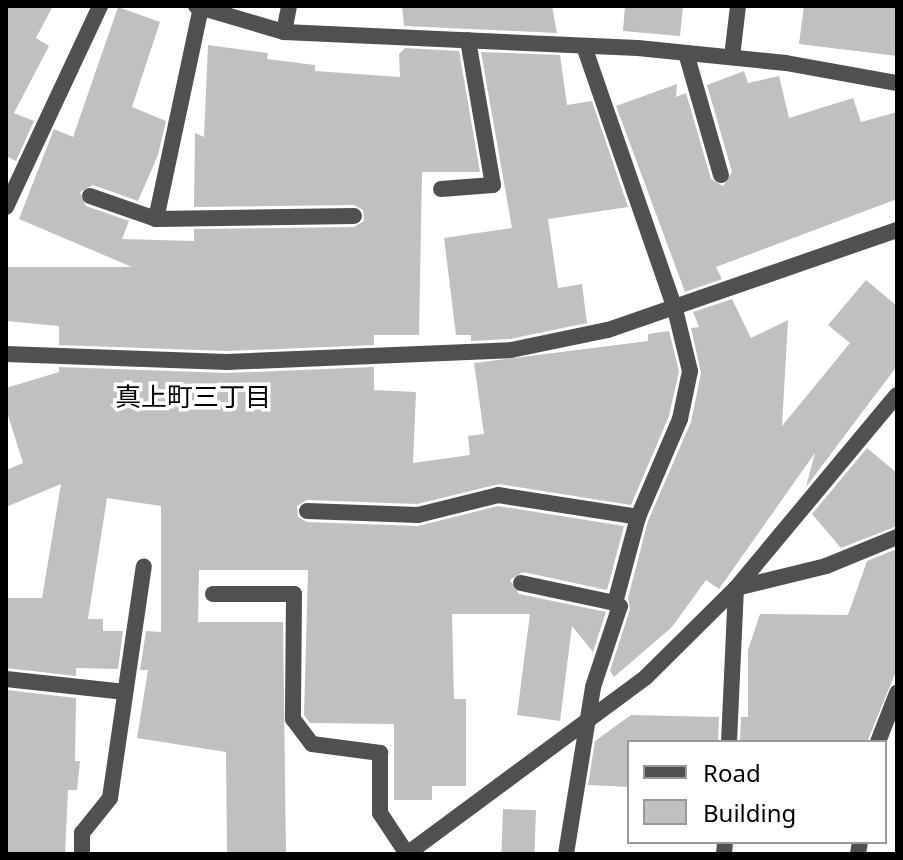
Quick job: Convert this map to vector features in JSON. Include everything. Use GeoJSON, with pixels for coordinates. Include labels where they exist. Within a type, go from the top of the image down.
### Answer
{"type":"FeatureCollection","features":[{"type":"Feature","properties":{"kind":"street"},"geometry":{"type":"LineString","coordinates":[[6,207],[11,182],[100,6]]}},
{"type":"Feature","properties":{"kind":"street"},"geometry":{"type":"LineString","coordinates":[[284,32],[289,6]]}},
{"type":"Feature","properties":{"kind":"street"},"geometry":{"type":"LineString","coordinates":[[732,57],[738,6]]}},
{"type":"Feature","properties":{"kind":"street"},"geometry":{"type":"LineString","coordinates":[[156,219],[198,7],[284,32],[686,53],[732,57],[897,83]]}},
{"type":"Feature","properties":{"kind":"street"},"geometry":{"type":"LineString","coordinates":[[441,189],[493,185],[468,40]]}},
{"type":"Feature","properties":{"kind":"street"},"geometry":{"type":"LineString","coordinates":[[584,46],[675,309],[690,371],[680,419],[638,517],[615,603]]}},
{"type":"Feature","properties":{"kind":"street"},"geometry":{"type":"LineString","coordinates":[[686,53],[721,175]]}},
{"type":"Feature","properties":{"kind":"street"},"geometry":{"type":"LineString","coordinates":[[90,196],[156,219],[354,216]]}},
{"type":"Feature","properties":{"kind":"street"},"geometry":{"type":"LineString","coordinates":[[6,354],[227,362],[511,350],[608,330],[897,230]]}},
{"type":"Feature","properties":{"kind":"street"},"geometry":{"type":"LineString","coordinates":[[213,594],[294,594],[293,719],[312,744],[380,753],[380,813],[407,854],[588,724],[646,677],[736,588],[897,395]]}},
{"type":"Feature","properties":{"kind":"street"},"geometry":{"type":"LineString","coordinates":[[307,511],[418,515],[498,495],[638,517]]}},
{"type":"Feature","properties":{"kind":"street"},"geometry":{"type":"LineString","coordinates":[[736,588],[826,566],[897,537]]}},
{"type":"Feature","properties":{"kind":"street"},"geometry":{"type":"LineString","coordinates":[[82,854],[82,833],[110,798],[144,566]]}},
{"type":"Feature","properties":{"kind":"street"},"geometry":{"type":"LineString","coordinates":[[521,583],[620,606],[593,687],[566,854]]}},
{"type":"Feature","properties":{"kind":"street"},"geometry":{"type":"LineString","coordinates":[[729,740],[736,588]]}},
{"type":"Feature","properties":{"kind":"street"},"geometry":{"type":"LineString","coordinates":[[6,679],[125,692]]}},
{"type":"Feature","properties":{"kind":"street"},"geometry":{"type":"LineString","coordinates":[[879,740],[897,693]]}},
{"type":"Feature","properties":{"kind":"building"},"geometry":{"type":"Polygon","coordinates":[[[6,6],[53,6],[36,38],[49,46],[14,113],[34,121],[16,161],[6,156],[6,6]]]}},
{"type":"Feature","properties":{"kind":"building"},"geometry":{"type":"Polygon","coordinates":[[[402,6],[552,6],[557,33],[404,26],[402,6]]]}},
{"type":"Feature","properties":{"kind":"building"},"geometry":{"type":"Polygon","coordinates":[[[625,6],[683,6],[680,36],[623,31],[625,6]]]}},
{"type":"Feature","properties":{"kind":"building"},"geometry":{"type":"Polygon","coordinates":[[[804,6],[897,6],[897,56],[799,44],[804,6]]]}},
{"type":"Feature","properties":{"kind":"building"},"geometry":{"type":"Polygon","coordinates":[[[118,7],[160,22],[132,107],[166,121],[158,155],[138,201],[93,185],[80,192],[86,206],[129,221],[122,239],[194,241],[194,229],[354,227],[364,221],[363,210],[354,205],[194,207],[195,133],[204,137],[208,45],[268,53],[267,59],[315,65],[315,71],[400,77],[399,54],[405,48],[459,51],[480,172],[422,172],[419,335],[374,335],[374,345],[227,351],[59,345],[59,326],[6,321],[6,267],[132,267],[19,219],[54,129],[73,137],[118,7]]]}},
{"type":"Feature","properties":{"kind":"building"},"geometry":{"type":"Polygon","coordinates":[[[481,52],[560,55],[567,105],[592,101],[628,207],[548,219],[558,288],[582,284],[587,323],[510,339],[471,341],[471,335],[456,335],[444,238],[512,228],[481,52]]]}},
{"type":"Feature","properties":{"kind":"building"},"geometry":{"type":"Polygon","coordinates":[[[744,71],[748,83],[779,76],[789,118],[853,98],[861,122],[897,112],[897,199],[716,267],[722,279],[685,292],[616,106],[677,84],[676,97],[686,93],[711,179],[723,186],[732,172],[707,85],[744,71]]]}},
{"type":"Feature","properties":{"kind":"building"},"geometry":{"type":"Polygon","coordinates":[[[866,280],[897,306],[897,366],[806,487],[815,453],[719,589],[706,580],[672,627],[614,677],[610,671],[630,609],[628,598],[648,521],[691,422],[701,373],[691,328],[699,327],[693,312],[732,299],[751,338],[788,320],[782,426],[850,343],[828,325],[866,280]]]}},
{"type":"Feature","properties":{"kind":"building"},"geometry":{"type":"Polygon","coordinates":[[[669,331],[679,371],[669,416],[631,505],[499,484],[417,504],[307,500],[297,506],[298,517],[307,522],[418,526],[498,506],[624,526],[607,590],[523,572],[510,580],[519,594],[606,612],[593,652],[572,626],[560,721],[517,715],[530,614],[452,614],[454,699],[466,699],[466,786],[432,786],[432,800],[394,800],[394,724],[310,723],[304,715],[308,570],[199,570],[198,622],[283,622],[286,854],[227,854],[226,752],[137,738],[148,670],[140,670],[146,631],[161,632],[161,506],[107,498],[88,619],[103,619],[103,631],[123,631],[118,669],[76,668],[76,676],[6,668],[6,598],[42,598],[61,484],[6,507],[6,470],[23,463],[6,409],[6,388],[59,372],[59,367],[227,373],[374,367],[374,390],[416,392],[413,463],[470,455],[468,436],[484,434],[474,363],[648,341],[648,334],[669,331]]]}},
{"type":"Feature","properties":{"kind":"building"},"geometry":{"type":"Polygon","coordinates":[[[867,448],[897,473],[897,526],[841,548],[812,514],[867,448]]]}},
{"type":"Feature","properties":{"kind":"building"},"geometry":{"type":"Polygon","coordinates":[[[897,549],[897,669],[868,740],[740,740],[741,717],[748,717],[748,650],[760,614],[848,615],[867,561],[897,549]]]}},
{"type":"Feature","properties":{"kind":"building"},"geometry":{"type":"Polygon","coordinates":[[[6,690],[76,698],[75,761],[80,761],[77,790],[68,790],[65,854],[6,854],[6,690]]]}},
{"type":"Feature","properties":{"kind":"building"},"geometry":{"type":"Polygon","coordinates":[[[631,715],[719,717],[718,740],[627,740],[627,787],[588,785],[595,741],[631,715]]]}},
{"type":"Feature","properties":{"kind":"building"},"geometry":{"type":"Polygon","coordinates":[[[503,809],[536,810],[534,854],[501,854],[503,809]]]}},
{"type":"Feature","properties":{"kind":"district","name":"真上町三丁目"},"geometry":{"type":"Point","coordinates":[193,397]}}]}
